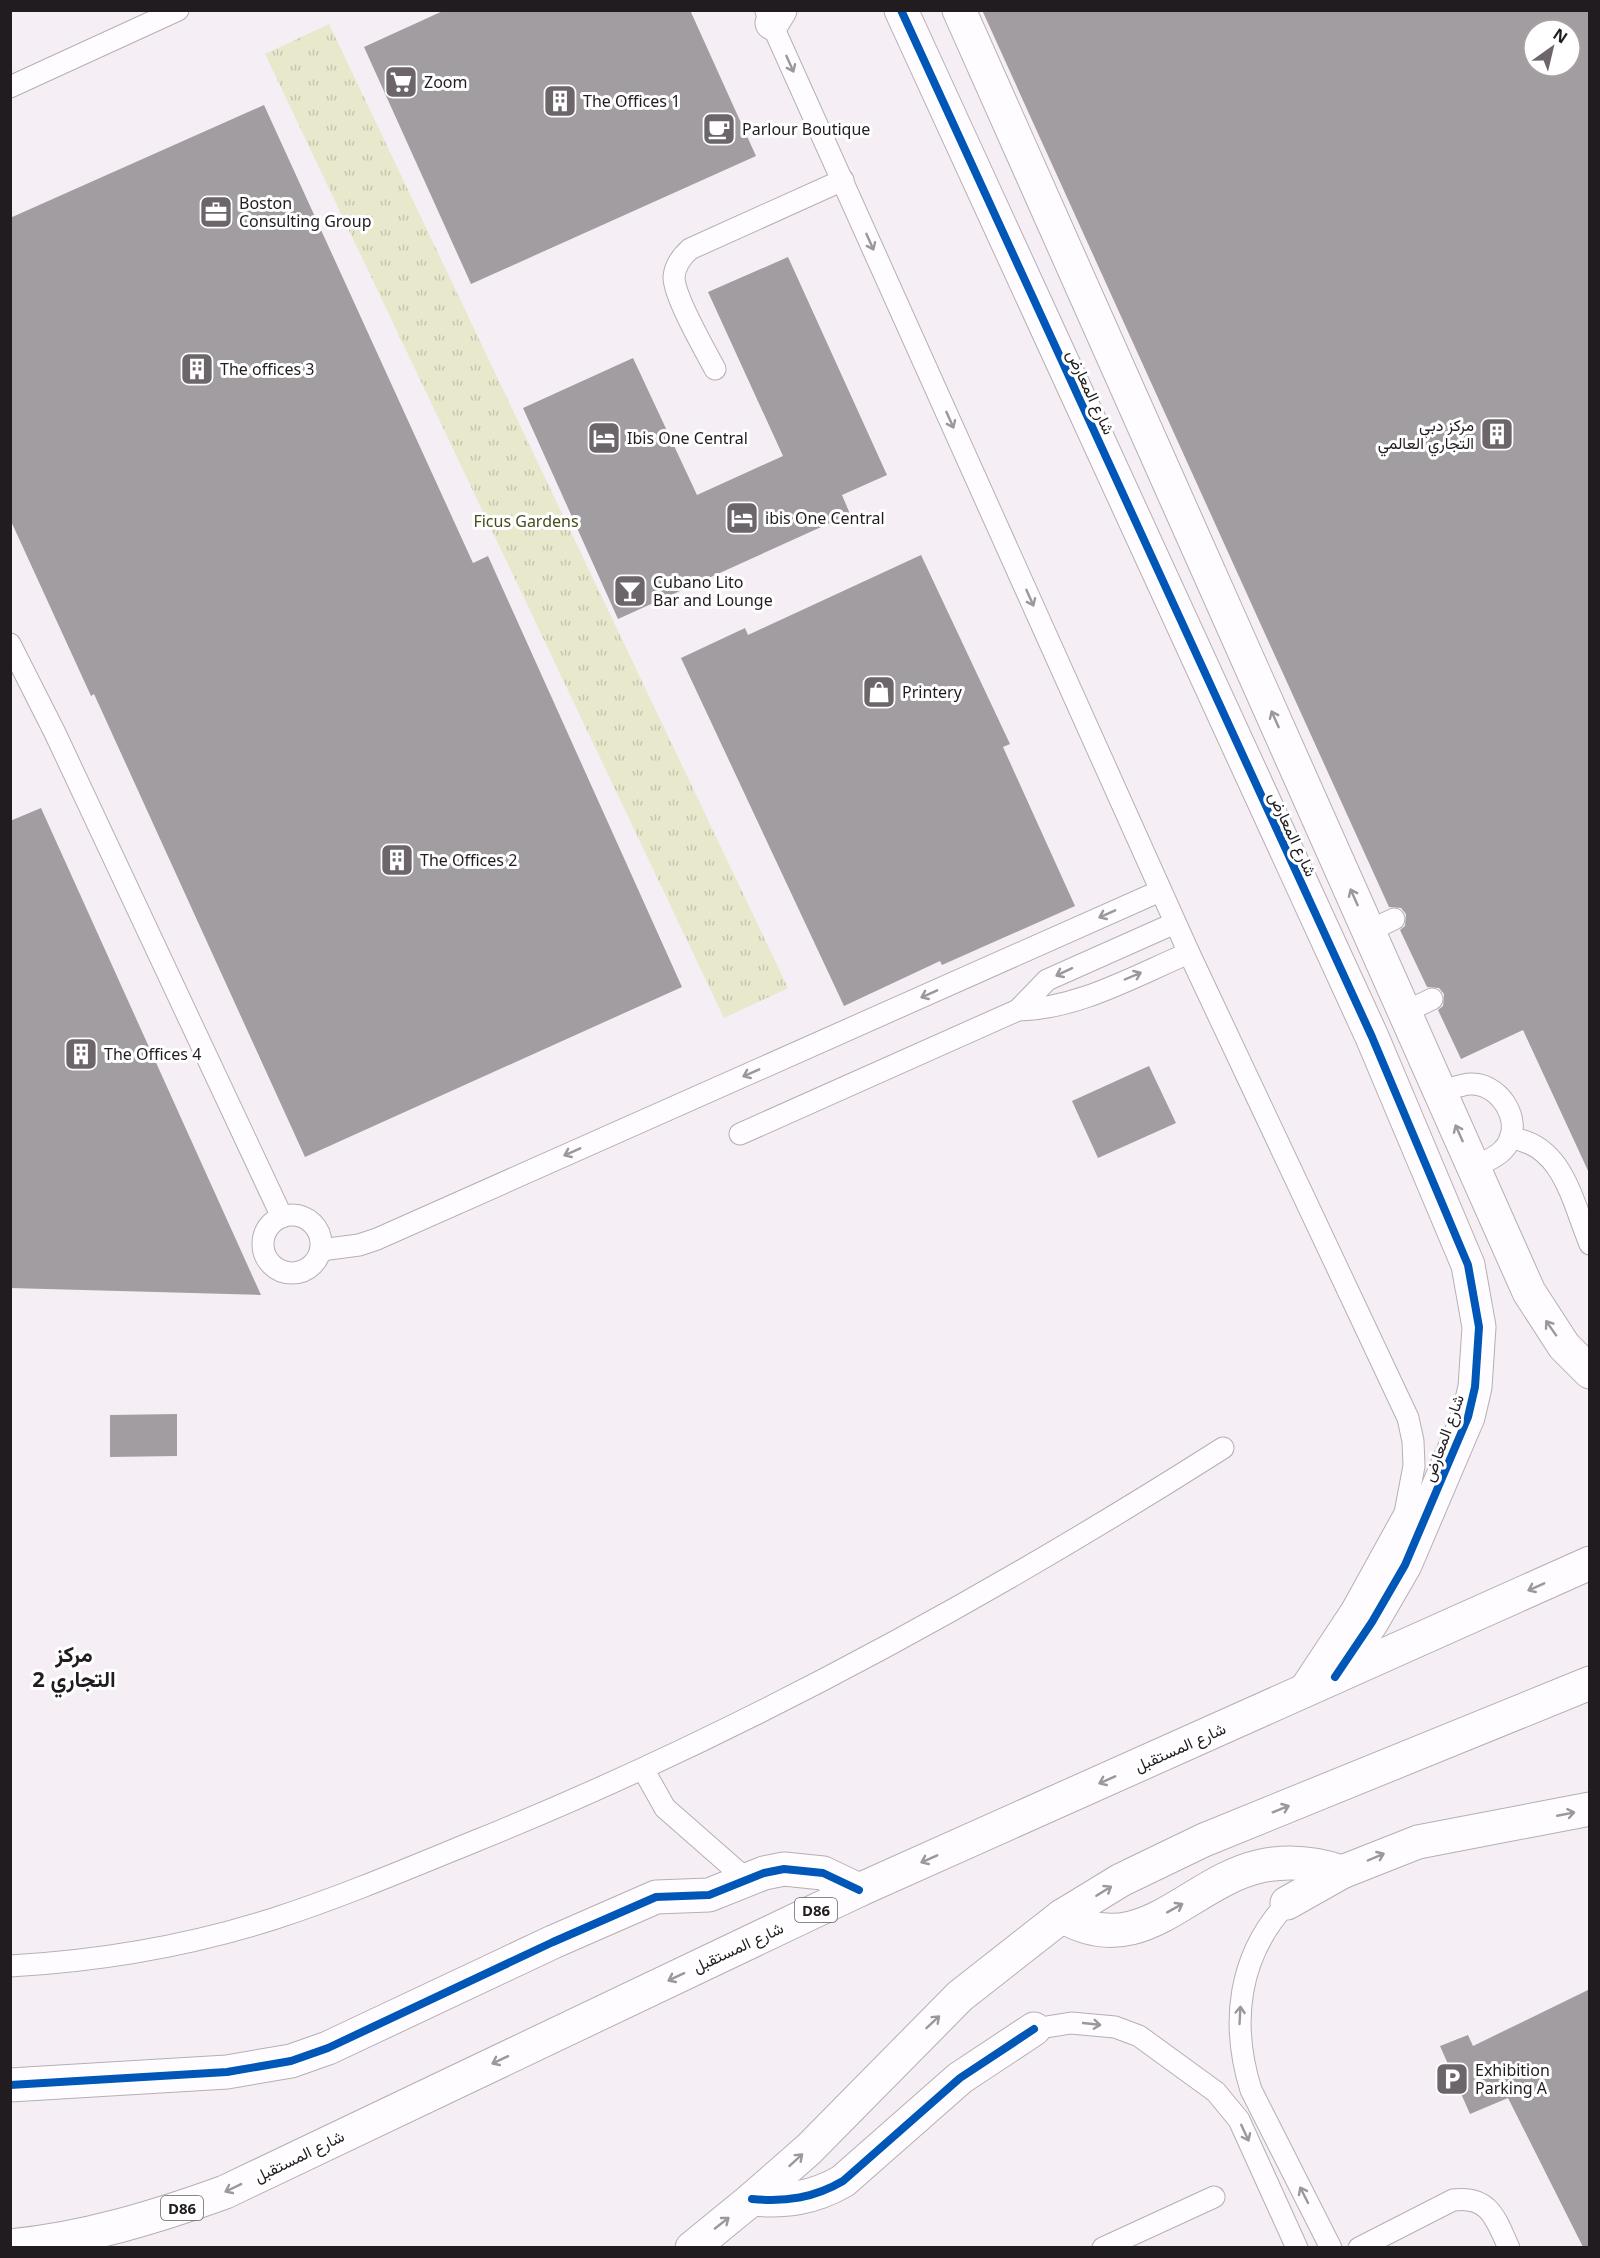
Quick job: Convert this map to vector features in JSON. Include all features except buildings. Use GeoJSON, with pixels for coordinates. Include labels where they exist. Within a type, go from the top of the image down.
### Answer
{"type":"FeatureCollection","features":[{"type":"Feature","properties":{"kind":"street","name":"شارع المعارض"},"geometry":{"type":"LineString","coordinates":[[901,10],[1372,1037],[1468,1265],[1475,1296],[1479,1337],[1475,1387],[1468,1417],[1405,1565],[1372,1622],[1335,1677]]}},
{"type":"Feature","properties":{"kind":"street","name":"شارع المعارض"},"geometry":{"type":"LineString","coordinates":[[959,10],[1004,85],[1419,1006],[1442,1092],[1529,1292],[1564,1347],[1590,1372]]}},
{"type":"Feature","properties":{"kind":"street","name":"شارع المستقبل"},"geometry":{"type":"LineString","coordinates":[[10,2246],[110,2229],[168,2213],[225,2192],[859,1890],[1590,1563]]}},
{"type":"Feature","properties":{"kind":"street"},"geometry":{"type":"LineString","coordinates":[[692,2247],[809,2149],[960,1996],[1062,1916],[1121,1880],[1204,1840],[1590,1683]]}},
{"type":"Feature","properties":{"kind":"street"},"geometry":{"type":"LineString","coordinates":[[1287,1903],[1342,1872],[1418,1842],[1590,1809]]}},
{"type":"Feature","properties":{"kind":"street"},"geometry":{"type":"LineString","coordinates":[[1062,1916],[1078,1926],[1096,1931],[1133,1929],[1240,1873],[1260,1866],[1302,1863],[1342,1872]]}},
{"type":"Feature","properties":{"kind":"street"},"geometry":{"type":"LineString","coordinates":[[10,2085],[227,2072],[291,2061],[328,2048],[643,1901],[668,1895],[709,1895],[746,1879],[774,1871],[804,1869],[842,1880],[859,1890]]}},
{"type":"Feature","properties":{"kind":"street"},"geometry":{"type":"LineString","coordinates":[[752,2199],[778,2201],[803,2198],[843,2181],[960,2078],[1034,2029]]}},
{"type":"Feature","properties":{"kind":"lane"},"geometry":{"type":"LineString","coordinates":[[10,87],[178,10]]}},
{"type":"Feature","properties":{"kind":"lane"},"geometry":{"type":"LineString","coordinates":[[773,15],[843,180],[1160,891],[1399,1395],[1413,1441],[1413,1474],[1405,1513],[1352,1609],[1294,1696]]}},
{"type":"Feature","properties":{"kind":"lane"},"geometry":{"type":"LineString","coordinates":[[715,369],[676,291],[675,269],[681,257],[690,249],[843,180]]}},
{"type":"Feature","properties":{"kind":"lane"},"geometry":{"type":"LineString","coordinates":[[10,644],[55,733],[282,1217]]}},
{"type":"Feature","properties":{"kind":"lane"},"geometry":{"type":"LineString","coordinates":[[321,1250],[359,1245],[377,1239],[1160,891]]}},
{"type":"Feature","properties":{"kind":"lane"},"geometry":{"type":"LineString","coordinates":[[740,1134],[1018,1010],[1047,980],[1175,923]]}},
{"type":"Feature","properties":{"kind":"lane"},"geometry":{"type":"LineString","coordinates":[[1018,1010],[1042,1010],[1066,1004],[1189,953]]}},
{"type":"Feature","properties":{"kind":"lane"},"geometry":{"type":"LineString","coordinates":[[1442,1092],[1471,1083],[1490,1089],[1505,1104],[1510,1113],[1510,1138],[1502,1151],[1475,1167]]}},
{"type":"Feature","properties":{"kind":"lane"},"geometry":{"type":"LineString","coordinates":[[1510,1138],[1525,1140],[1551,1155],[1590,1244]]}},
{"type":"Feature","properties":{"kind":"lane"},"geometry":{"type":"LineString","coordinates":[[299,1216],[314,1225],[319,1232],[321,1250],[312,1266],[294,1273],[277,1269],[265,1255],[263,1246],[268,1229],[282,1217],[299,1216]]}},
{"type":"Feature","properties":{"kind":"lane"},"geometry":{"type":"LineString","coordinates":[[10,1966],[122,1955],[197,1939],[272,1919],[477,1840],[642,1769],[795,1696],[946,1616],[1093,1531],[1223,1448]]}},
{"type":"Feature","properties":{"kind":"lane"},"geometry":{"type":"LineString","coordinates":[[642,1769],[665,1808],[746,1879]]}},
{"type":"Feature","properties":{"kind":"lane"},"geometry":{"type":"LineString","coordinates":[[1287,1903],[1271,1920],[1250,1961],[1239,2010],[1239,2037],[1243,2064],[1251,2090],[1331,2247]]}},
{"type":"Feature","properties":{"kind":"lane"},"geometry":{"type":"LineString","coordinates":[[1034,2029],[1071,2023],[1115,2027],[1153,2045],[1216,2092],[1239,2120],[1297,2247]]}},
{"type":"Feature","properties":{"kind":"lane"},"geometry":{"type":"LineString","coordinates":[[1103,2247],[1214,2197]]}},
{"type":"Feature","properties":{"kind":"lane"},"geometry":{"type":"LineString","coordinates":[[1359,2247],[1453,2200],[1463,2199],[1484,2204],[1491,2212],[1509,2247]]}},
{"type":"Feature","properties":{"kind":"green space","name":"Ficus Gardens"},"geometry":{"type":"Polygon","coordinates":[[[329,24],[788,988],[724,1018],[265,54],[329,24]]]}},
{"type":"Feature","properties":{"kind":"cycle path"},"geometry":{"type":"LineString","coordinates":[[901,10],[1372,1037],[1468,1265],[1479,1327],[1475,1387],[1468,1417],[1405,1565],[1372,1622],[1335,1677]]}},
{"type":"Feature","properties":{"kind":"cycle path"},"geometry":{"type":"LineString","coordinates":[[10,2085],[227,2072],[291,2061],[328,2048],[553,1942],[656,1897],[709,1895],[764,1873],[784,1869],[823,1873],[859,1890]]}},
{"type":"Feature","properties":{"kind":"cycle path"},"geometry":{"type":"LineString","coordinates":[[752,2199],[799,2198],[843,2181],[960,2078],[1034,2029]]}},
{"type":"Feature","properties":{"kind":"place","name":"Zoom"},"geometry":{"type":"Point","coordinates":[401,82]}},
{"type":"Feature","properties":{"kind":"place","name":"The Offices 1"},"geometry":{"type":"Point","coordinates":[560,101]}},
{"type":"Feature","properties":{"kind":"place","name":"Parlour Boutique"},"geometry":{"type":"Point","coordinates":[719,129]}},
{"type":"Feature","properties":{"kind":"place","name":"Boston Consulting Group"},"geometry":{"type":"Point","coordinates":[216,212]}},
{"type":"Feature","properties":{"kind":"place","name":"The offices 3"},"geometry":{"type":"Point","coordinates":[197,369]}},
{"type":"Feature","properties":{"kind":"place","name":"مركز دبي التجاري العالمي"},"geometry":{"type":"Point","coordinates":[1497,434]}},
{"type":"Feature","properties":{"kind":"place","name":"Ibis One Central"},"geometry":{"type":"Point","coordinates":[604,438]}},
{"type":"Feature","properties":{"kind":"place","name":"ibis One Central"},"geometry":{"type":"Point","coordinates":[742,518]}},
{"type":"Feature","properties":{"kind":"place","name":"Cubano Lito Bar and Lounge"},"geometry":{"type":"Point","coordinates":[630,591]}},
{"type":"Feature","properties":{"kind":"place","name":"Printery"},"geometry":{"type":"Point","coordinates":[879,692]}},
{"type":"Feature","properties":{"kind":"place","name":"The Offices 2"},"geometry":{"type":"Point","coordinates":[397,860]}},
{"type":"Feature","properties":{"kind":"place","name":"The Offices 4"},"geometry":{"type":"Point","coordinates":[81,1054]}},
{"type":"Feature","properties":{"kind":"place","name":"Exhibition Parking A"},"geometry":{"type":"Point","coordinates":[1452,2079]}},
{"type":"Feature","properties":{"kind":"district","name":"مركز التجاري 2"},"geometry":{"type":"Point","coordinates":[74,1666]}}]}
